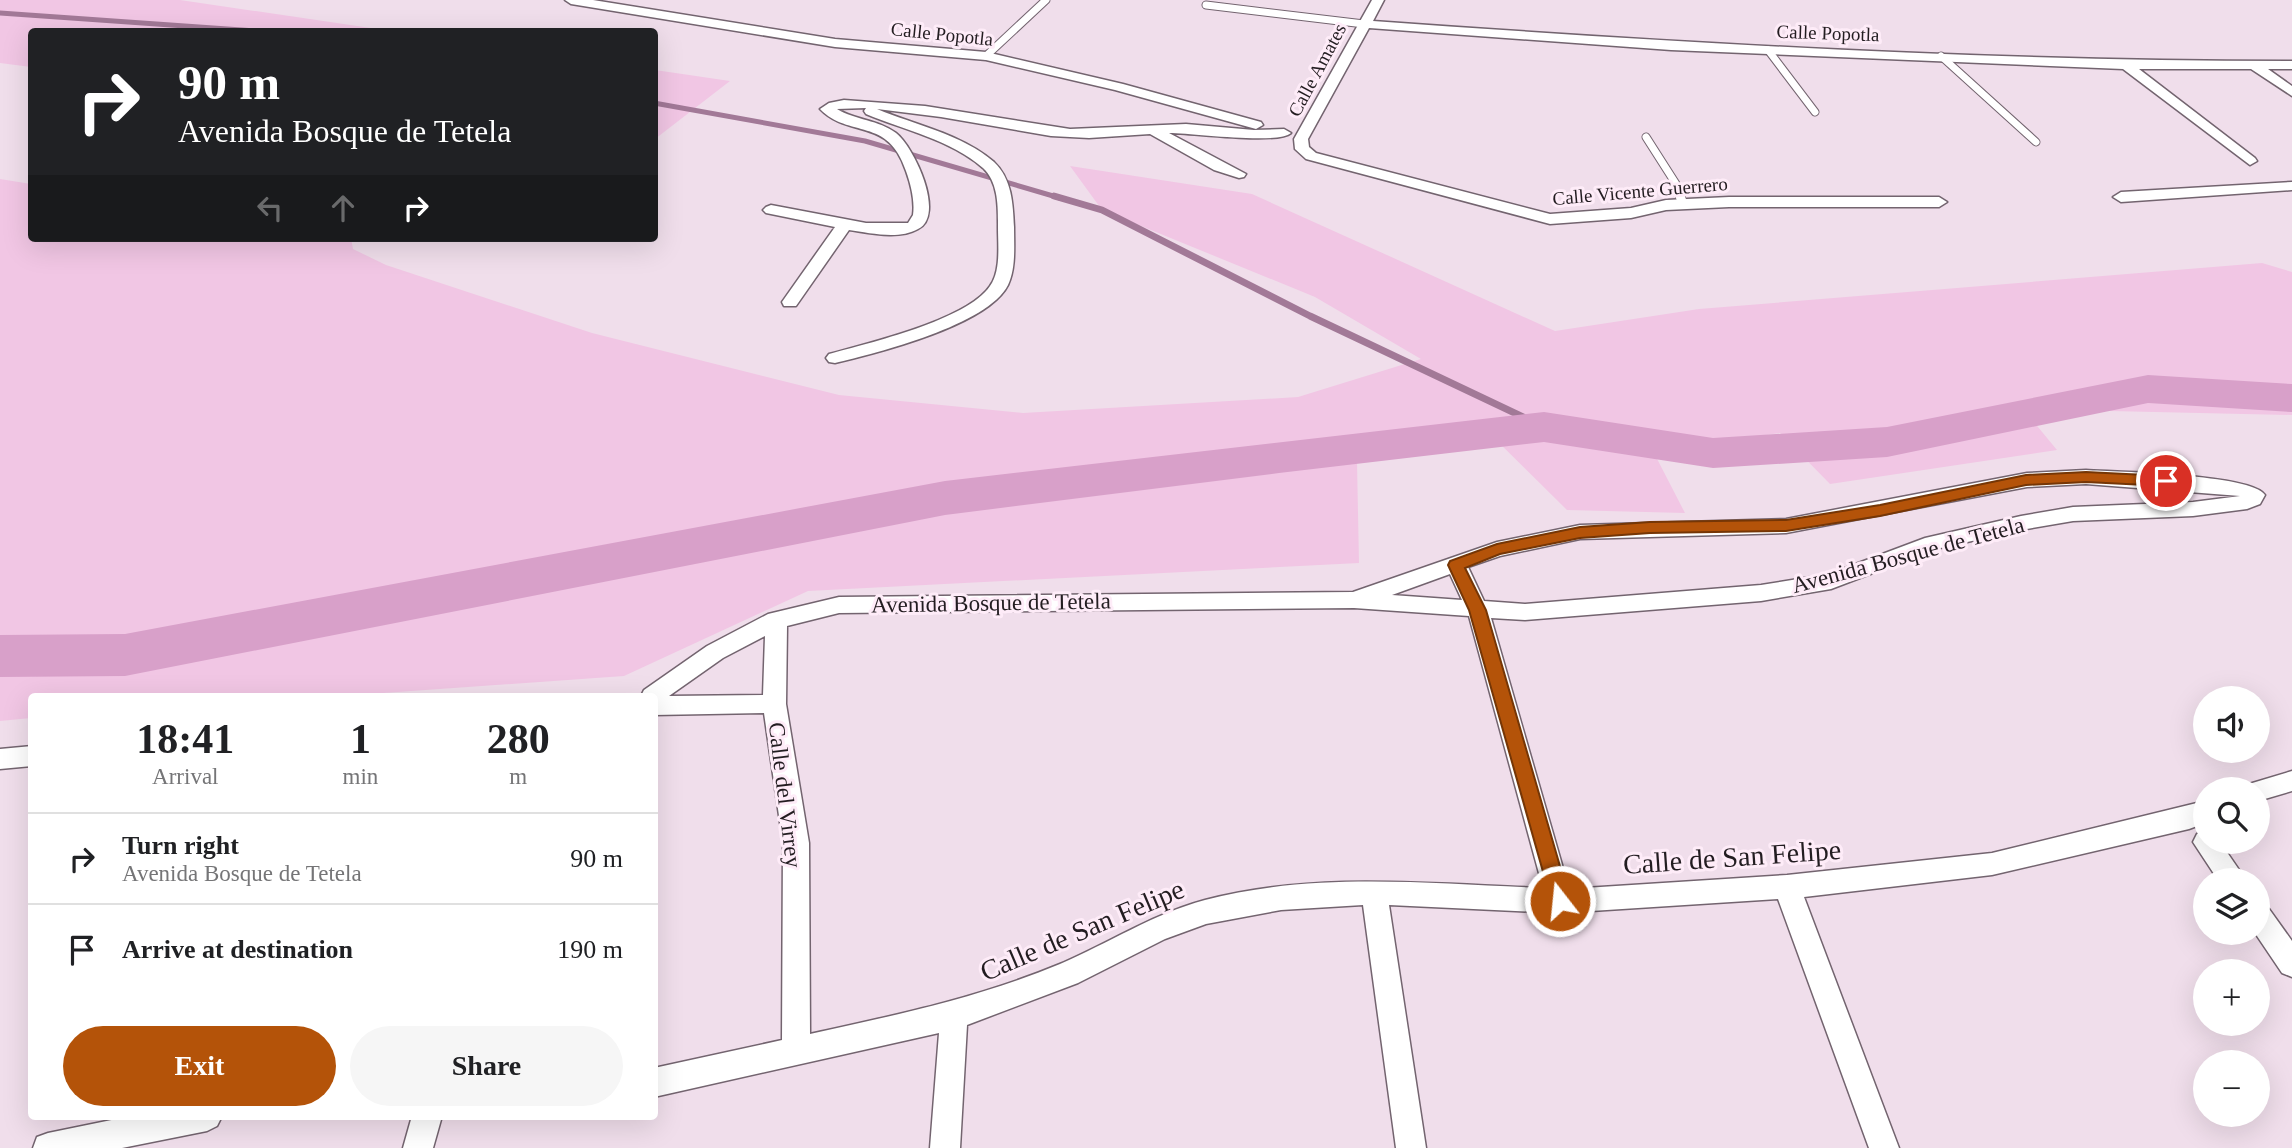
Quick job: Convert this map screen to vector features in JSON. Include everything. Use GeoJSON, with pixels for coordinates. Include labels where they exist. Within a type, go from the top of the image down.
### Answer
{"type":"FeatureCollection","features":[{"type":"Feature","properties":{"kind":"street","name":"Calle Popotla"},"geometry":{"type":"LineString","coordinates":[[571,0],[628,4],[835,43],[986,56],[1118,87],[1301,139]]}},
{"type":"Feature","properties":{"kind":"street","name":"Calle Amates"},"geometry":{"type":"LineString","coordinates":[[1311,156],[1302,149],[1301,139],[1375,1]]}},
{"type":"Feature","properties":{"kind":"street","name":"Calle Popotla"},"geometry":{"type":"LineString","coordinates":[[1364,24],[1671,46],[2126,65],[2292,65]]}},
{"type":"Feature","properties":{"kind":"street"},"geometry":{"type":"LineString","coordinates":[[2126,65],[2250,161]]}},
{"type":"Feature","properties":{"kind":"street"},"geometry":{"type":"LineString","coordinates":[[2255,66],[2292,92]]}},
{"type":"Feature","properties":{"kind":"street"},"geometry":{"type":"LineString","coordinates":[[771,210],[845,224],[890,229],[911,228],[922,212],[915,172],[902,148],[880,130],[827,109],[835,104],[890,105],[1051,132],[1205,130],[1249,135],[1284,133]]}},
{"type":"Feature","properties":{"kind":"street"},"geometry":{"type":"LineString","coordinates":[[835,358],[946,322],[979,306],[998,288],[1006,268],[1005,194],[998,176],[958,144],[856,105]]}},
{"type":"Feature","properties":{"kind":"street"},"geometry":{"type":"LineString","coordinates":[[1155,131],[1219,167],[1239,174]]}},
{"type":"Feature","properties":{"kind":"street","name":"Calle Vicente Guerrero"},"geometry":{"type":"LineString","coordinates":[[1311,156],[1550,219],[1584,218],[1683,204],[1939,202]]}},
{"type":"Feature","properties":{"kind":"street"},"geometry":{"type":"LineString","coordinates":[[2121,197],[2292,186]]}},
{"type":"Feature","properties":{"kind":"street"},"geometry":{"type":"LineString","coordinates":[[790,302],[845,224]]}},
{"type":"Feature","properties":{"kind":"street","name":"Avenida Bosque de Tetela"},"geometry":{"type":"LineString","coordinates":[[656,693],[715,652],[776,620],[839,605],[1354,600],[1525,612],[1760,593],[1830,581],[1932,543],[2021,523],[2073,514],[2193,509],[2247,502],[2255,495],[2235,487],[2166,481],[2086,477],[2026,480],[1786,526],[1580,532],[1497,549],[1354,600]]}},
{"type":"Feature","properties":{"kind":"street"},"geometry":{"type":"LineString","coordinates":[[1456,565],[1478,610],[1560,901]]}},
{"type":"Feature","properties":{"kind":"street","name":"Calle del Virrey"},"geometry":{"type":"LineString","coordinates":[[776,620],[774,704],[796,842],[796,1053]]}},
{"type":"Feature","properties":{"kind":"street"},"geometry":{"type":"LineString","coordinates":[[658,706],[774,704]]}},
{"type":"Feature","properties":{"kind":"street"},"geometry":{"type":"LineString","coordinates":[[0,759],[28,756]]}},
{"type":"Feature","properties":{"kind":"street"},"geometry":{"type":"LineString","coordinates":[[2270,787],[2292,781]]}},
{"type":"Feature","properties":{"kind":"street","name":"Calle de San Felipe"},"geometry":{"type":"LineString","coordinates":[[658,1082],[954,1016],[1068,974],[1157,929],[1206,912],[1281,898],[1374,893],[1560,901],[1787,887],[1992,864],[2193,816]]}},
{"type":"Feature","properties":{"kind":"street"},"geometry":{"type":"LineString","coordinates":[[1787,887],[1884,1148]]}},
{"type":"Feature","properties":{"kind":"street"},"geometry":{"type":"LineString","coordinates":[[1374,893],[1412,1148]]}},
{"type":"Feature","properties":{"kind":"street"},"geometry":{"type":"LineString","coordinates":[[2270,932],[2292,964]]}},
{"type":"Feature","properties":{"kind":"street"},"geometry":{"type":"LineString","coordinates":[[945,1148],[954,1016]]}},
{"type":"Feature","properties":{"kind":"street"},"geometry":{"type":"LineString","coordinates":[[48,1148],[187,1120]]}},
{"type":"Feature","properties":{"kind":"street"},"geometry":{"type":"LineString","coordinates":[[418,1148],[426,1120]]}},
{"type":"Feature","properties":{"kind":"lane"},"geometry":{"type":"LineString","coordinates":[[986,56],[1046,0]]}},
{"type":"Feature","properties":{"kind":"lane"},"geometry":{"type":"LineString","coordinates":[[1206,5],[1364,24]]}},
{"type":"Feature","properties":{"kind":"lane"},"geometry":{"type":"LineString","coordinates":[[1768,50],[1815,111]]}},
{"type":"Feature","properties":{"kind":"lane"},"geometry":{"type":"LineString","coordinates":[[1941,56],[2036,142]]}},
{"type":"Feature","properties":{"kind":"lane"},"geometry":{"type":"LineString","coordinates":[[1646,137],[1676,184],[1683,204]]}},
{"type":"Feature","properties":{"kind":"shaded area"},"geometry":{"type":"Polygon","coordinates":[[[0,0],[180,0],[371,28],[28,28],[28,67],[0,63],[0,0]]]}},
{"type":"Feature","properties":{"kind":"shaded area"},"geometry":{"type":"Polygon","coordinates":[[[658,70],[730,81],[658,137],[658,70]]]}},
{"type":"Feature","properties":{"kind":"shaded area"},"geometry":{"type":"Polygon","coordinates":[[[1070,166],[1252,194],[1555,331],[1699,309],[2262,263],[2292,272],[2292,415],[2023,409],[2057,450],[1830,484],[1780,433],[1653,451],[1685,513],[1567,510],[1486,430],[1357,462],[1359,563],[808,591],[624,676],[383,693],[28,693],[28,718],[0,721],[0,179],[28,184],[28,242],[352,242],[353,249],[386,265],[592,333],[839,395],[1023,413],[1298,397],[1421,359],[1315,297],[1102,210],[1070,166]]]}},
{"type":"Feature","properties":{"kind":"waterway"},"geometry":{"type":"LineString","coordinates":[[0,13],[212,28]]}},
{"type":"Feature","properties":{"kind":"waterway"},"geometry":{"type":"LineString","coordinates":[[658,104],[865,141],[1060,198]]}},
{"type":"Feature","properties":{"kind":"waterway"},"geometry":{"type":"LineString","coordinates":[[1054,196],[1102,210],[1310,316],[1544,427]]}},
{"type":"Feature","properties":{"kind":"waterway"},"geometry":{"type":"LineString","coordinates":[[0,656],[125,655],[945,498],[1544,427],[1713,453],[1887,442],[2148,389],[2292,398]]}},
{"type":"Feature","properties":{"kind":"route"},"geometry":{"type":"LineString","coordinates":[[1560,901],[1478,610],[1456,565],[1497,549],[1580,532],[1786,526],[2026,480],[2086,477],[2166,481]]}}]}
